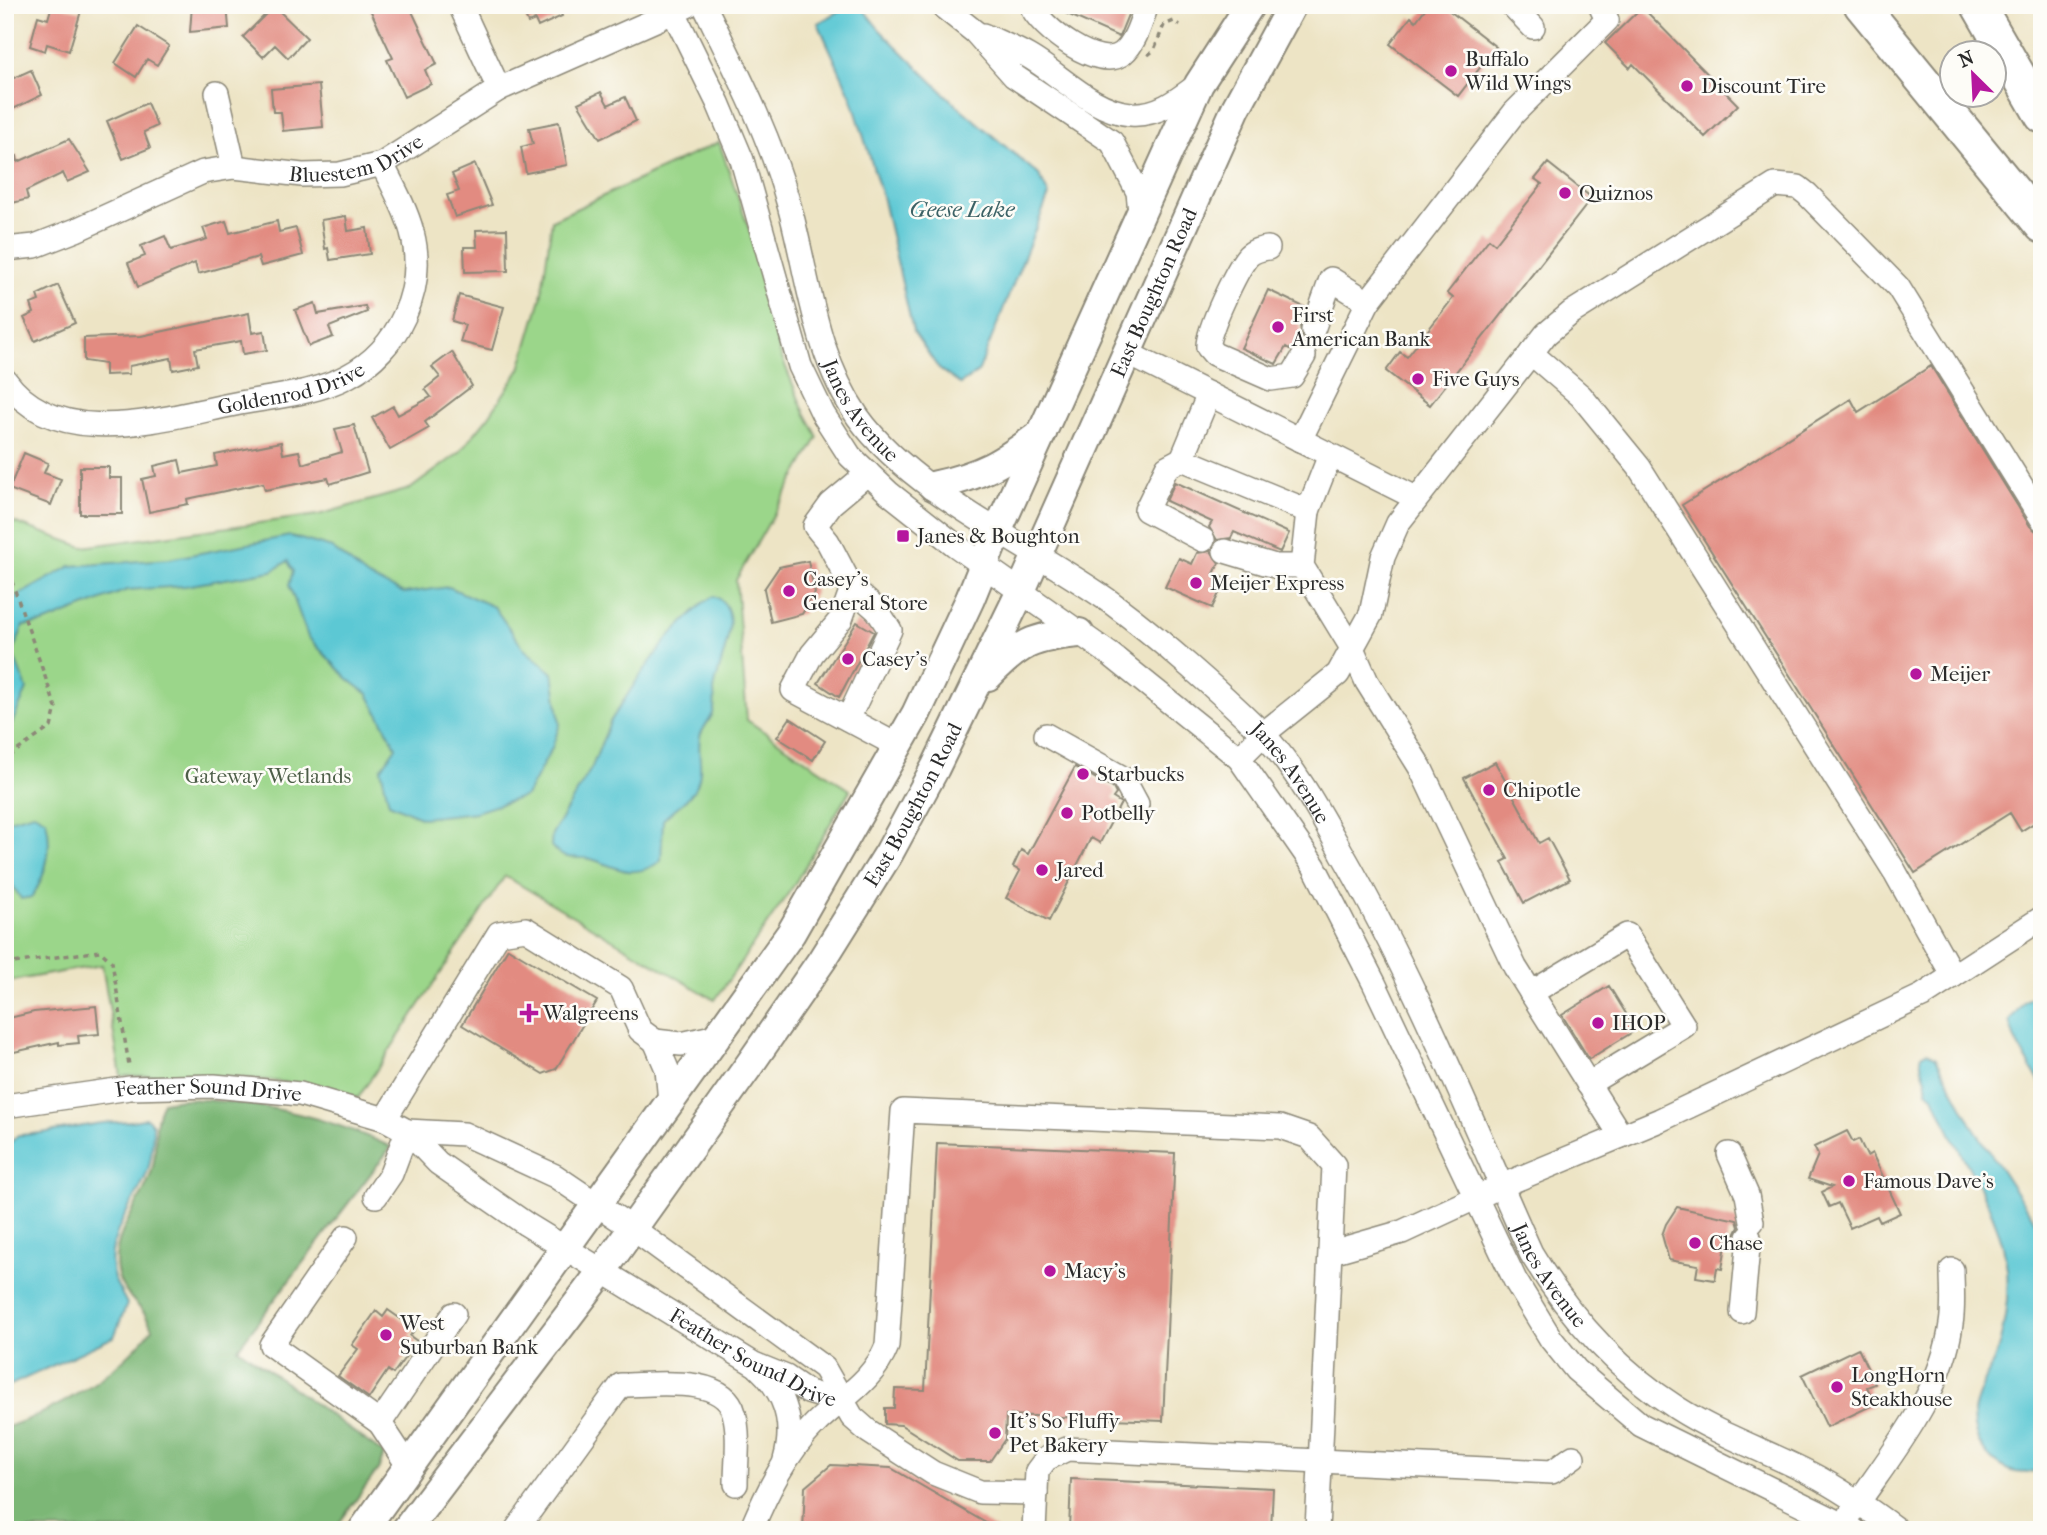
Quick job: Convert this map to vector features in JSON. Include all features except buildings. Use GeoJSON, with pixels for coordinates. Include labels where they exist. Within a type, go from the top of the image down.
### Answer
{"type":"FeatureCollection","features":[{"type":"Feature","properties":{"kind":"highway"},"geometry":{"type":"LineString","coordinates":[[1861,5],[2042,226]]}},
{"type":"Feature","properties":{"kind":"highway"},"geometry":{"type":"LineString","coordinates":[[1979,5],[2042,116]]}},
{"type":"Feature","properties":{"kind":"main road","name":"East Boughton Road"},"geometry":{"type":"LineString","coordinates":[[363,1530],[792,933],[898,746],[970,599],[998,530],[1199,84],[1250,5]]}},
{"type":"Feature","properties":{"kind":"main road","name":"East Boughton Road"},"geometry":{"type":"LineString","coordinates":[[406,1530],[603,1270],[822,960],[888,853],[972,694],[1038,554],[1236,108],[1292,5]]}},
{"type":"Feature","properties":{"kind":"main road"},"geometry":{"type":"LineString","coordinates":[[933,486],[977,476],[1002,463],[1044,431]]}},
{"type":"Feature","properties":{"kind":"main road"},"geometry":{"type":"LineString","coordinates":[[972,694],[1012,651],[1027,642],[1044,636],[1079,633]]}},
{"type":"Feature","properties":{"kind":"street"},"geometry":{"type":"LineString","coordinates":[[460,5],[499,89]]}},
{"type":"Feature","properties":{"kind":"street","name":"Janes Avenue"},"geometry":{"type":"LineString","coordinates":[[704,5],[770,143],[789,204],[812,309],[830,366],[858,417],[891,453],[976,519],[1038,554],[1115,606],[1263,734],[1315,805],[1365,892],[1531,1252],[1553,1290],[1618,1361],[1676,1408],[1811,1474],[1859,1502],[1897,1530]]}},
{"type":"Feature","properties":{"kind":"street"},"geometry":{"type":"LineString","coordinates":[[941,5],[975,32],[1014,76],[1112,142],[1138,192],[1140,212]]}},
{"type":"Feature","properties":{"kind":"street"},"geometry":{"type":"LineString","coordinates":[[1031,5],[1043,27],[1102,58],[1115,58],[1124,53],[1131,43],[1147,5]]}},
{"type":"Feature","properties":{"kind":"street"},"geometry":{"type":"LineString","coordinates":[[1512,5],[1533,27]]}},
{"type":"Feature","properties":{"kind":"street","name":"Bluestem Drive"},"geometry":{"type":"LineString","coordinates":[[5,250],[35,246],[203,173],[234,167],[302,175],[340,174],[382,164],[499,89],[677,7]]}},
{"type":"Feature","properties":{"kind":"street","name":"Janes Avenue"},"geometry":{"type":"LineString","coordinates":[[677,7],[742,160],[800,366],[850,456],[1020,593],[1079,633],[1191,717],[1239,758],[1314,866],[1374,983],[1531,1309],[1576,1370],[1641,1425],[1846,1527]]}},
{"type":"Feature","properties":{"kind":"street"},"geometry":{"type":"LineString","coordinates":[[1300,440],[1368,302],[1514,113],[1604,13]]}},
{"type":"Feature","properties":{"kind":"street"},"geometry":{"type":"LineString","coordinates":[[975,32],[1027,55],[1102,106],[1131,114],[1155,111],[1175,103],[1199,84]]}},
{"type":"Feature","properties":{"kind":"street"},"geometry":{"type":"LineString","coordinates":[[216,93],[234,167]]}},
{"type":"Feature","properties":{"kind":"street","name":"Goldenrod Drive"},"geometry":{"type":"LineString","coordinates":[[5,380],[35,406],[64,420],[115,425],[310,390],[346,378],[377,358],[396,332],[412,298],[416,261],[413,233],[382,164]]}},
{"type":"Feature","properties":{"kind":"street"},"geometry":{"type":"LineString","coordinates":[[1239,758],[1263,734],[1338,674],[1371,614],[1383,557],[1393,534],[1416,498],[1546,334],[1572,313],[1775,184],[1798,187],[1898,287],[2042,519]]}},
{"type":"Feature","properties":{"kind":"street"},"geometry":{"type":"LineString","coordinates":[[1268,248],[1255,251],[1245,261],[1208,337],[1208,347],[1214,354],[1278,380],[1292,376],[1304,356]]}},
{"type":"Feature","properties":{"kind":"street"},"geometry":{"type":"LineString","coordinates":[[1313,330],[1331,278],[1368,302]]}},
{"type":"Feature","properties":{"kind":"street"},"geometry":{"type":"LineString","coordinates":[[1531,353],[1581,396],[1639,467],[1895,872],[1953,976]]}},
{"type":"Feature","properties":{"kind":"street"},"geometry":{"type":"LineString","coordinates":[[1127,354],[1416,498]]}},
{"type":"Feature","properties":{"kind":"street"},"geometry":{"type":"LineString","coordinates":[[1203,540],[1146,510],[1167,467],[1182,459],[1209,394]]}},
{"type":"Feature","properties":{"kind":"street"},"geometry":{"type":"LineString","coordinates":[[1331,455],[1308,511],[1302,566],[1352,648],[1367,682],[1420,766],[1515,967],[1621,1136]]}},
{"type":"Feature","properties":{"kind":"street"},"geometry":{"type":"LineString","coordinates":[[1182,459],[1308,511]]}},
{"type":"Feature","properties":{"kind":"street"},"geometry":{"type":"LineString","coordinates":[[848,719],[890,630],[877,610],[852,588],[828,542],[815,526],[831,504],[868,473]]}},
{"type":"Feature","properties":{"kind":"street"},"geometry":{"type":"LineString","coordinates":[[1225,551],[1275,566],[1302,566]]}},
{"type":"Feature","properties":{"kind":"street"},"geometry":{"type":"LineString","coordinates":[[852,588],[841,619],[812,654],[793,690],[898,746]]}},
{"type":"Feature","properties":{"kind":"street"},"geometry":{"type":"LineString","coordinates":[[1046,735],[1123,778],[1137,804]]}},
{"type":"Feature","properties":{"kind":"street"},"geometry":{"type":"LineString","coordinates":[[1332,1252],[1402,1232],[1501,1186],[1621,1136],[1922,996],[2042,918]]}},
{"type":"Feature","properties":{"kind":"street"},"geometry":{"type":"LineString","coordinates":[[385,1119],[499,933],[526,929],[621,988],[640,1030],[655,1041],[681,1044],[717,1036]]}},
{"type":"Feature","properties":{"kind":"street"},"geometry":{"type":"LineString","coordinates":[[1531,993],[1627,935],[1670,1003],[1684,1026],[1588,1084]]}},
{"type":"Feature","properties":{"kind":"street"},"geometry":{"type":"LineString","coordinates":[[655,1041],[667,1069],[670,1102]]}},
{"type":"Feature","properties":{"kind":"street","name":"Feather Sound Drive"},"geometry":{"type":"LineString","coordinates":[[5,1106],[130,1088],[214,1086],[300,1094],[385,1119],[407,1130],[438,1163],[526,1224],[754,1364],[786,1377],[808,1392],[842,1402]]}},
{"type":"Feature","properties":{"kind":"street"},"geometry":{"type":"LineString","coordinates":[[751,1530],[768,1489],[783,1466],[816,1424],[873,1373],[887,1346],[903,1111],[1280,1127],[1309,1137],[1334,1165],[1317,1530]]}},
{"type":"Feature","properties":{"kind":"street"},"geometry":{"type":"LineString","coordinates":[[376,1196],[391,1174],[407,1130]]}},
{"type":"Feature","properties":{"kind":"street","name":"Feather Sound Drive"},"geometry":{"type":"LineString","coordinates":[[407,1130],[464,1133],[555,1176],[632,1228],[824,1368],[842,1402]]}},
{"type":"Feature","properties":{"kind":"street"},"geometry":{"type":"LineString","coordinates":[[1729,1154],[1747,1195],[1750,1230],[1742,1312]]}},
{"type":"Feature","properties":{"kind":"street"},"geometry":{"type":"LineString","coordinates":[[346,1237],[271,1345],[380,1423],[409,1467]]}},
{"type":"Feature","properties":{"kind":"street"},"geometry":{"type":"LineString","coordinates":[[1846,1527],[1936,1381],[1951,1324],[1952,1270]]}},
{"type":"Feature","properties":{"kind":"street"},"geometry":{"type":"LineString","coordinates":[[380,1423],[454,1314]]}},
{"type":"Feature","properties":{"kind":"street"},"geometry":{"type":"LineString","coordinates":[[754,1364],[771,1380],[787,1410],[790,1444],[783,1466]]}},
{"type":"Feature","properties":{"kind":"street"},"geometry":{"type":"LineString","coordinates":[[516,1530],[621,1385],[700,1385],[722,1393],[734,1413],[736,1484]]}},
{"type":"Feature","properties":{"kind":"street"},"geometry":{"type":"LineString","coordinates":[[842,1402],[852,1417],[868,1431],[957,1485],[980,1492],[1036,1493]]}},
{"type":"Feature","properties":{"kind":"street"},"geometry":{"type":"LineString","coordinates":[[1034,1530],[1037,1471],[1046,1459],[1067,1449],[1552,1472],[1573,1457]]}},
{"type":"Feature","properties":{"kind":"path"},"geometry":{"type":"LineString","coordinates":[[5,562],[52,694],[55,719],[42,736],[5,759]]}},
{"type":"Feature","properties":{"kind":"path"},"geometry":{"type":"LineString","coordinates":[[5,964],[100,951],[112,962],[129,1065]]}},
{"type":"Feature","properties":{"kind":"green space","name":"Gateway Wetlands"},"geometry":{"type":"Polygon","coordinates":[[[719,142],[751,235],[780,353],[802,407],[818,437],[736,580],[747,720],[850,790],[794,885],[715,1000],[505,876],[358,1098],[270,1080],[181,1075],[121,1076],[102,965],[5,982],[5,519],[83,547],[318,515],[410,489],[459,453],[489,416],[520,369],[541,298],[552,220],[719,142]]]}},
{"type":"Feature","properties":{"kind":"green space"},"geometry":{"type":"Polygon","coordinates":[[[182,1099],[236,1103],[289,1112],[341,1126],[391,1147],[238,1348],[384,1454],[379,1468],[334,1530],[5,1530],[5,1428],[46,1411],[85,1389],[121,1362],[152,1329],[144,1313],[123,1288],[117,1271],[116,1257],[123,1231],[152,1170],[159,1110],[163,1102],[182,1099]]]}},
{"type":"Feature","properties":{"kind":"water","name":"Geese Lake"},"geometry":{"type":"Polygon","coordinates":[[[851,5],[864,10],[879,29],[953,102],[1039,175],[1049,195],[978,372],[960,384],[939,369],[913,331],[882,196],[851,96],[818,23],[851,5]]]}},
{"type":"Feature","properties":{"kind":"water"},"geometry":{"type":"Polygon","coordinates":[[[290,536],[332,548],[368,577],[404,593],[449,587],[494,607],[524,649],[553,673],[560,724],[552,748],[526,796],[476,812],[422,818],[389,803],[381,769],[396,747],[368,694],[348,679],[308,637],[289,585],[293,571],[288,561],[272,571],[185,586],[127,590],[43,623],[23,626],[13,654],[27,689],[9,730],[5,730],[5,599],[10,600],[71,566],[169,559],[290,536]]]}},
{"type":"Feature","properties":{"kind":"water"},"geometry":{"type":"Polygon","coordinates":[[[714,596],[724,603],[729,613],[729,626],[728,640],[714,691],[714,710],[700,737],[700,773],[697,785],[686,800],[663,820],[661,861],[633,871],[591,859],[560,855],[551,846],[552,834],[592,767],[610,722],[669,637],[703,603],[714,596]]]}},
{"type":"Feature","properties":{"kind":"water"},"geometry":{"type":"Polygon","coordinates":[[[34,813],[46,820],[49,850],[42,879],[32,897],[21,899],[5,873],[5,821],[34,813]]]}},
{"type":"Feature","properties":{"kind":"water"},"geometry":{"type":"Polygon","coordinates":[[[2042,992],[2042,1086],[2015,1040],[2009,1021],[2025,1001],[2042,992]]]}},
{"type":"Feature","properties":{"kind":"water"},"geometry":{"type":"Polygon","coordinates":[[[1927,1052],[1936,1058],[1971,1123],[2042,1232],[2042,1468],[2031,1472],[2009,1470],[2000,1466],[1984,1451],[1975,1431],[1973,1421],[1977,1400],[1995,1358],[2003,1330],[2007,1270],[1997,1225],[1988,1204],[1935,1098],[1927,1091],[1921,1060],[1922,1055],[1927,1052]]]}},
{"type":"Feature","properties":{"kind":"water"},"geometry":{"type":"Polygon","coordinates":[[[146,1118],[153,1124],[149,1166],[121,1224],[113,1248],[113,1274],[127,1304],[114,1337],[11,1385],[5,1384],[5,1148],[18,1135],[146,1118]]]}},
{"type":"Feature","properties":{"kind":"place","name":"Buffalo Wild Wings"},"geometry":{"type":"Point","coordinates":[1451,71]}},
{"type":"Feature","properties":{"kind":"place","name":"Discount Tire"},"geometry":{"type":"Point","coordinates":[1687,86]}},
{"type":"Feature","properties":{"kind":"place","name":"Quiznos"},"geometry":{"type":"Point","coordinates":[1565,193]}},
{"type":"Feature","properties":{"kind":"place","name":"First American Bank"},"geometry":{"type":"Point","coordinates":[1278,327]}},
{"type":"Feature","properties":{"kind":"place","name":"Five Guys"},"geometry":{"type":"Point","coordinates":[1418,379]}},
{"type":"Feature","properties":{"kind":"place","name":"Janes & Boughton"},"geometry":{"type":"Point","coordinates":[903,536]}},
{"type":"Feature","properties":{"kind":"place","name":"Meijer Express"},"geometry":{"type":"Point","coordinates":[1196,583]}},
{"type":"Feature","properties":{"kind":"place","name":"Casey's General Store"},"geometry":{"type":"Point","coordinates":[789,591]}},
{"type":"Feature","properties":{"kind":"place","name":"Casey's"},"geometry":{"type":"Point","coordinates":[848,659]}},
{"type":"Feature","properties":{"kind":"place","name":"Meijer"},"geometry":{"type":"Point","coordinates":[1916,674]}},
{"type":"Feature","properties":{"kind":"place","name":"Starbucks"},"geometry":{"type":"Point","coordinates":[1083,774]}},
{"type":"Feature","properties":{"kind":"place","name":"Chipotle"},"geometry":{"type":"Point","coordinates":[1489,790]}},
{"type":"Feature","properties":{"kind":"place","name":"Potbelly"},"geometry":{"type":"Point","coordinates":[1067,813]}},
{"type":"Feature","properties":{"kind":"place","name":"Jared"},"geometry":{"type":"Point","coordinates":[1042,870]}},
{"type":"Feature","properties":{"kind":"place","name":"Walgreens"},"geometry":{"type":"Point","coordinates":[529,1013]}},
{"type":"Feature","properties":{"kind":"place","name":"IHOP"},"geometry":{"type":"Point","coordinates":[1598,1023]}},
{"type":"Feature","properties":{"kind":"place","name":"Famous Dave's"},"geometry":{"type":"Point","coordinates":[1849,1181]}},
{"type":"Feature","properties":{"kind":"place","name":"Chase"},"geometry":{"type":"Point","coordinates":[1695,1243]}},
{"type":"Feature","properties":{"kind":"place","name":"Macy's"},"geometry":{"type":"Point","coordinates":[1050,1271]}},
{"type":"Feature","properties":{"kind":"place","name":"West Suburban Bank"},"geometry":{"type":"Point","coordinates":[386,1335]}},
{"type":"Feature","properties":{"kind":"place","name":"LongHorn Steakhouse"},"geometry":{"type":"Point","coordinates":[1837,1387]}},
{"type":"Feature","properties":{"kind":"place","name":"It's So Fluffy Pet Bakery"},"geometry":{"type":"Point","coordinates":[995,1433]}}]}
